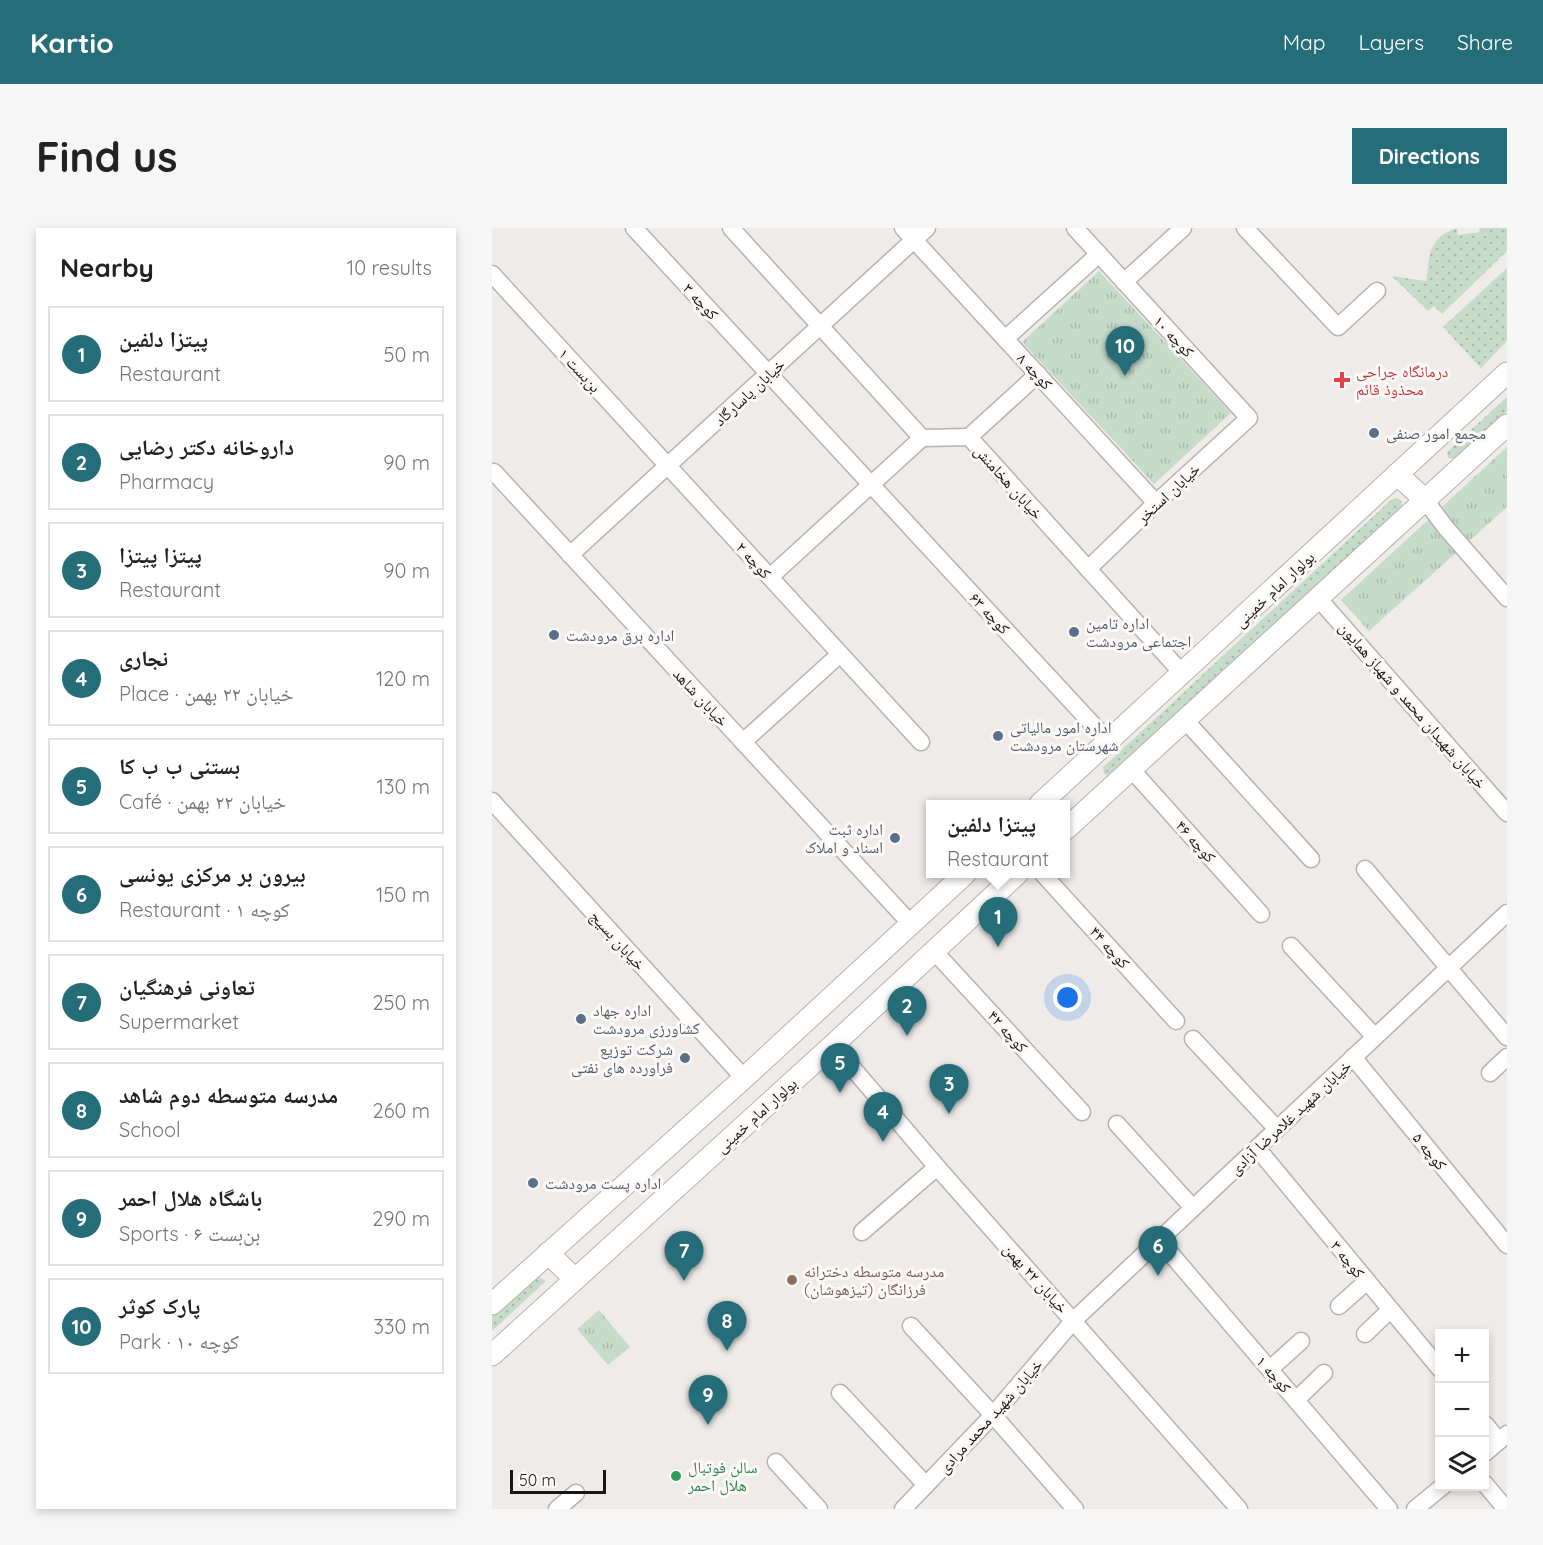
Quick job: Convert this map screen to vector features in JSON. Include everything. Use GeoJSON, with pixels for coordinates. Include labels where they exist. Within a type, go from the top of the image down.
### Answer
{"type":"FeatureCollection","features":[{"type":"Feature","properties":{"kind":"main road","name":"بولوار امام خمینی"},"geometry":{"type":"LineString","coordinates":[[1044,800],[1507,373]]}},
{"type":"Feature","properties":{"kind":"main road"},"geometry":{"type":"LineString","coordinates":[[1070,824],[1507,425]]}},
{"type":"Feature","properties":{"kind":"main road"},"geometry":{"type":"LineString","coordinates":[[1398,474],[1425,500]]}},
{"type":"Feature","properties":{"kind":"main road"},"geometry":{"type":"LineString","coordinates":[[1211,647],[1210,654],[1215,667],[1226,675],[1233,676]]}},
{"type":"Feature","properties":{"kind":"main road"},"geometry":{"type":"LineString","coordinates":[[1074,773],[1086,778],[1094,788],[1098,799]]}},
{"type":"Feature","properties":{"kind":"main road"},"geometry":{"type":"LineString","coordinates":[[492,1304],[744,1078],[960,878]]}},
{"type":"Feature","properties":{"kind":"main road","name":"بولوار امام خمینی"},"geometry":{"type":"LineString","coordinates":[[492,1355],[833,1045],[1012,878]]}},
{"type":"Feature","properties":{"kind":"main road"},"geometry":{"type":"LineString","coordinates":[[548,1253],[575,1279]]}},
{"type":"Feature","properties":{"kind":"street","name":"کوچه ۳"},"geometry":{"type":"LineString","coordinates":[[634,228],[872,486]]}},
{"type":"Feature","properties":{"kind":"street"},"geometry":{"type":"LineString","coordinates":[[731,228],[922,438],[770,577]]}},
{"type":"Feature","properties":{"kind":"street","name":"خیابان پاسارگاد"},"geometry":{"type":"LineString","coordinates":[[570,555],[821,326],[909,234],[927,228]]}},
{"type":"Feature","properties":{"kind":"street"},"geometry":{"type":"LineString","coordinates":[[1005,339],[1099,254],[1075,228]]}},
{"type":"Feature","properties":{"kind":"street"},"geometry":{"type":"LineString","coordinates":[[1124,282],[1183,228]]}},
{"type":"Feature","properties":{"kind":"street"},"geometry":{"type":"LineString","coordinates":[[1245,228],[1338,327],[1377,291]]}},
{"type":"Feature","properties":{"kind":"street","name":"کوچه ۸"},"geometry":{"type":"LineString","coordinates":[[909,234],[1156,503]]}},
{"type":"Feature","properties":{"kind":"street","name":"کوچه ۱۰"},"geometry":{"type":"LineString","coordinates":[[1099,254],[1249,418]]}},
{"type":"Feature","properties":{"kind":"street","name":"بن‌بست ۱"},"geometry":{"type":"LineString","coordinates":[[492,274],[668,466]]}},
{"type":"Feature","properties":{"kind":"street"},"geometry":{"type":"LineString","coordinates":[[969,438],[1038,374]]}},
{"type":"Feature","properties":{"kind":"street","name":"خیابان استخر"},"geometry":{"type":"LineString","coordinates":[[1088,569],[1249,418]]}},
{"type":"Feature","properties":{"kind":"street","name":"خیابان هخامنش"},"geometry":{"type":"LineString","coordinates":[[922,438],[969,438],[1182,673]]}},
{"type":"Feature","properties":{"kind":"street","name":"کوچه ۲"},"geometry":{"type":"LineString","coordinates":[[668,466],[921,742]]}},
{"type":"Feature","properties":{"kind":"street","name":"خیابان شاهد"},"geometry":{"type":"LineString","coordinates":[[493,470],[911,924]]}},
{"type":"Feature","properties":{"kind":"street","name":"کوچه ۶۳"},"geometry":{"type":"LineString","coordinates":[[872,486],[1108,741]]}},
{"type":"Feature","properties":{"kind":"street"},"geometry":{"type":"LineString","coordinates":[[1425,500],[1450,533],[1507,598]]}},
{"type":"Feature","properties":{"kind":"street","name":"خیابان شهیدان محمد و شهباز همایون"},"geometry":{"type":"LineString","coordinates":[[1318,598],[1507,813]]}},
{"type":"Feature","properties":{"kind":"street"},"geometry":{"type":"LineString","coordinates":[[743,742],[840,654]]}},
{"type":"Feature","properties":{"kind":"street"},"geometry":{"type":"LineString","coordinates":[[1185,720],[1311,859]]}},
{"type":"Feature","properties":{"kind":"street","name":"کوچه ۴۶"},"geometry":{"type":"LineString","coordinates":[[1131,769],[1261,914]]}},
{"type":"Feature","properties":{"kind":"street","name":"خیابان بسیج"},"geometry":{"type":"LineString","coordinates":[[492,801],[744,1078]]}},
{"type":"Feature","properties":{"kind":"street"},"geometry":{"type":"LineString","coordinates":[[1365,869],[1507,1036]]}},
{"type":"Feature","properties":{"kind":"street","name":"کوچه ۴۴"},"geometry":{"type":"LineString","coordinates":[[1047,878],[1176,1021]]}},
{"type":"Feature","properties":{"kind":"street","name":"خیابان شهید غلامرضا آزادی"},"geometry":{"type":"LineString","coordinates":[[1074,1320],[1507,913]]}},
{"type":"Feature","properties":{"kind":"street"},"geometry":{"type":"LineString","coordinates":[[1291,946],[1375,1037]]}},
{"type":"Feature","properties":{"kind":"street","name":"کوچه ۴۲"},"geometry":{"type":"LineString","coordinates":[[933,950],[1082,1112]]}},
{"type":"Feature","properties":{"kind":"street"},"geometry":{"type":"LineString","coordinates":[[1193,1039],[1277,1129]]}},
{"type":"Feature","properties":{"kind":"street","name":"خیابان ۲۲ بهمن"},"geometry":{"type":"LineString","coordinates":[[833,1045],[937,1167],[1239,1509]]}},
{"type":"Feature","properties":{"kind":"street"},"geometry":{"type":"LineString","coordinates":[[1490,1073],[1507,1057]]}},
{"type":"Feature","properties":{"kind":"street","name":"کوچه ۵"},"geometry":{"type":"LineString","coordinates":[[1353,1058],[1507,1245]]}},
{"type":"Feature","properties":{"kind":"street"},"geometry":{"type":"LineString","coordinates":[[1117,1124],[1193,1208]]}},
{"type":"Feature","properties":{"kind":"street","name":"کوچه ۳"},"geometry":{"type":"LineString","coordinates":[[1257,1149],[1435,1364]]}},
{"type":"Feature","properties":{"kind":"street"},"geometry":{"type":"LineString","coordinates":[[862,1233],[937,1167]]}},
{"type":"Feature","properties":{"kind":"street","name":"کوچه ۱"},"geometry":{"type":"LineString","coordinates":[[1159,1240],[1389,1509]]}},
{"type":"Feature","properties":{"kind":"street"},"geometry":{"type":"LineString","coordinates":[[1339,1306],[1366,1282]]}},
{"type":"Feature","properties":{"kind":"street"},"geometry":{"type":"LineString","coordinates":[[1365,1334],[1390,1310]]}},
{"type":"Feature","properties":{"kind":"street","name":"خیابان شهید محمد مرادی"},"geometry":{"type":"LineString","coordinates":[[912,1506],[926,1485],[993,1415],[1074,1320]]}},
{"type":"Feature","properties":{"kind":"street"},"geometry":{"type":"LineString","coordinates":[[911,1326],[1075,1509]]}},
{"type":"Feature","properties":{"kind":"street"},"geometry":{"type":"LineString","coordinates":[[1270,1370],[1301,1341]]}},
{"type":"Feature","properties":{"kind":"street"},"geometry":{"type":"LineString","coordinates":[[1296,1400],[1323,1373]]}},
{"type":"Feature","properties":{"kind":"street"},"geometry":{"type":"LineString","coordinates":[[840,1393],[926,1485]]}},
{"type":"Feature","properties":{"kind":"street"},"geometry":{"type":"LineString","coordinates":[[1489,1427],[1503,1438],[1489,1450]]}},
{"type":"Feature","properties":{"kind":"street"},"geometry":{"type":"LineString","coordinates":[[776,1462],[819,1509]]}},
{"type":"Feature","properties":{"kind":"street"},"geometry":{"type":"LineString","coordinates":[[1489,1489],[1506,1509]]}},
{"type":"Feature","properties":{"kind":"street"},"geometry":{"type":"LineString","coordinates":[[1415,1509],[1437,1491]]}},
{"type":"Feature","properties":{"kind":"green space"},"geometry":{"type":"Polygon","coordinates":[[[1457,228],[1458,235],[1480,232],[1479,228],[1507,228],[1507,251],[1442,314],[1434,306],[1428,311],[1392,276],[1426,281],[1432,248],[1440,237],[1457,228]]]}},
{"type":"Feature","properties":{"kind":"green space"},"geometry":{"type":"Polygon","coordinates":[[[1507,268],[1507,341],[1481,368],[1443,327],[1507,268]]]}},
{"type":"Feature","properties":{"kind":"green space"},"geometry":{"type":"Polygon","coordinates":[[[1099,271],[1231,413],[1154,484],[1022,342],[1099,271]]]}},
{"type":"Feature","properties":{"kind":"green space"},"geometry":{"type":"Polygon","coordinates":[[[1507,397],[1507,412],[1456,459],[1448,458],[1447,452],[1507,397]]]}},
{"type":"Feature","properties":{"kind":"green space"},"geometry":{"type":"Polygon","coordinates":[[[1507,447],[1507,507],[1369,631],[1341,600],[1507,447]]]}},
{"type":"Feature","properties":{"kind":"green space"},"geometry":{"type":"Polygon","coordinates":[[[1397,498],[1402,502],[1402,508],[1109,776],[1104,774],[1103,767],[1392,499],[1397,498]]]}},
{"type":"Feature","properties":{"kind":"green space"},"geometry":{"type":"Polygon","coordinates":[[[535,1274],[546,1281],[492,1331],[492,1314],[535,1274]]]}},
{"type":"Feature","properties":{"kind":"green space"},"geometry":{"type":"Polygon","coordinates":[[[599,1310],[630,1347],[608,1365],[577,1329],[599,1310]]]}},
{"type":"Feature","properties":{"kind":"place","name":"پارک کوثر"},"geometry":{"type":"Point","coordinates":[1125,376]}},
{"type":"Feature","properties":{"kind":"place","name":"درمانگاه جراحی محذوذ قائم"},"geometry":{"type":"Point","coordinates":[1342,380]}},
{"type":"Feature","properties":{"kind":"place","name":"مجمع امور صنفی"},"geometry":{"type":"Point","coordinates":[1374,433]}},
{"type":"Feature","properties":{"kind":"place","name":"اداره تامین اجتماعی مرودشت"},"geometry":{"type":"Point","coordinates":[1074,632]}},
{"type":"Feature","properties":{"kind":"place","name":"اداره برق مرودشت"},"geometry":{"type":"Point","coordinates":[554,635]}},
{"type":"Feature","properties":{"kind":"place","name":"اداره امور مالیاتی شهرستان مرودشت"},"geometry":{"type":"Point","coordinates":[998,736]}},
{"type":"Feature","properties":{"kind":"place","name":"اداره ثبت اسناد و املاک"},"geometry":{"type":"Point","coordinates":[895,838]}},
{"type":"Feature","properties":{"kind":"place","name":"پیتزا دلفین"},"geometry":{"type":"Point","coordinates":[998,947]}},
{"type":"Feature","properties":{"kind":"place","name":"اداره جهاد کشاورزی مرودشت"},"geometry":{"type":"Point","coordinates":[581,1019]}},
{"type":"Feature","properties":{"kind":"place","name":"داروخانه دکتر رضایی"},"geometry":{"type":"Point","coordinates":[907,1036]}},
{"type":"Feature","properties":{"kind":"place","name":"شرکت توزیع فراورده های نفتی"},"geometry":{"type":"Point","coordinates":[685,1058]}},
{"type":"Feature","properties":{"kind":"place","name":"بستنی ب ب کا"},"geometry":{"type":"Point","coordinates":[840,1093]}},
{"type":"Feature","properties":{"kind":"place","name":"پیتزا پیتزا"},"geometry":{"type":"Point","coordinates":[949,1114]}},
{"type":"Feature","properties":{"kind":"place","name":"نجاری"},"geometry":{"type":"Point","coordinates":[883,1142]}},
{"type":"Feature","properties":{"kind":"place","name":"اداره پست مرودشت"},"geometry":{"type":"Point","coordinates":[533,1183]}},
{"type":"Feature","properties":{"kind":"place","name":"بیرون بر مرکزی یونسی"},"geometry":{"type":"Point","coordinates":[1158,1276]}},
{"type":"Feature","properties":{"kind":"place","name":"مدرسه متوسطه دخترانه فرزانگان (تیزهوشان)"},"geometry":{"type":"Point","coordinates":[792,1280]}},
{"type":"Feature","properties":{"kind":"place","name":"تعاونی فرهنگیان"},"geometry":{"type":"Point","coordinates":[684,1281]}},
{"type":"Feature","properties":{"kind":"place","name":"مدرسه متوسطه دوم شاهد"},"geometry":{"type":"Point","coordinates":[727,1351]}},
{"type":"Feature","properties":{"kind":"place","name":"باشگاه هلال احمر"},"geometry":{"type":"Point","coordinates":[708,1425]}},
{"type":"Feature","properties":{"kind":"place","name":"سالن فوتبال هلال احمر"},"geometry":{"type":"Point","coordinates":[676,1476]}}]}
